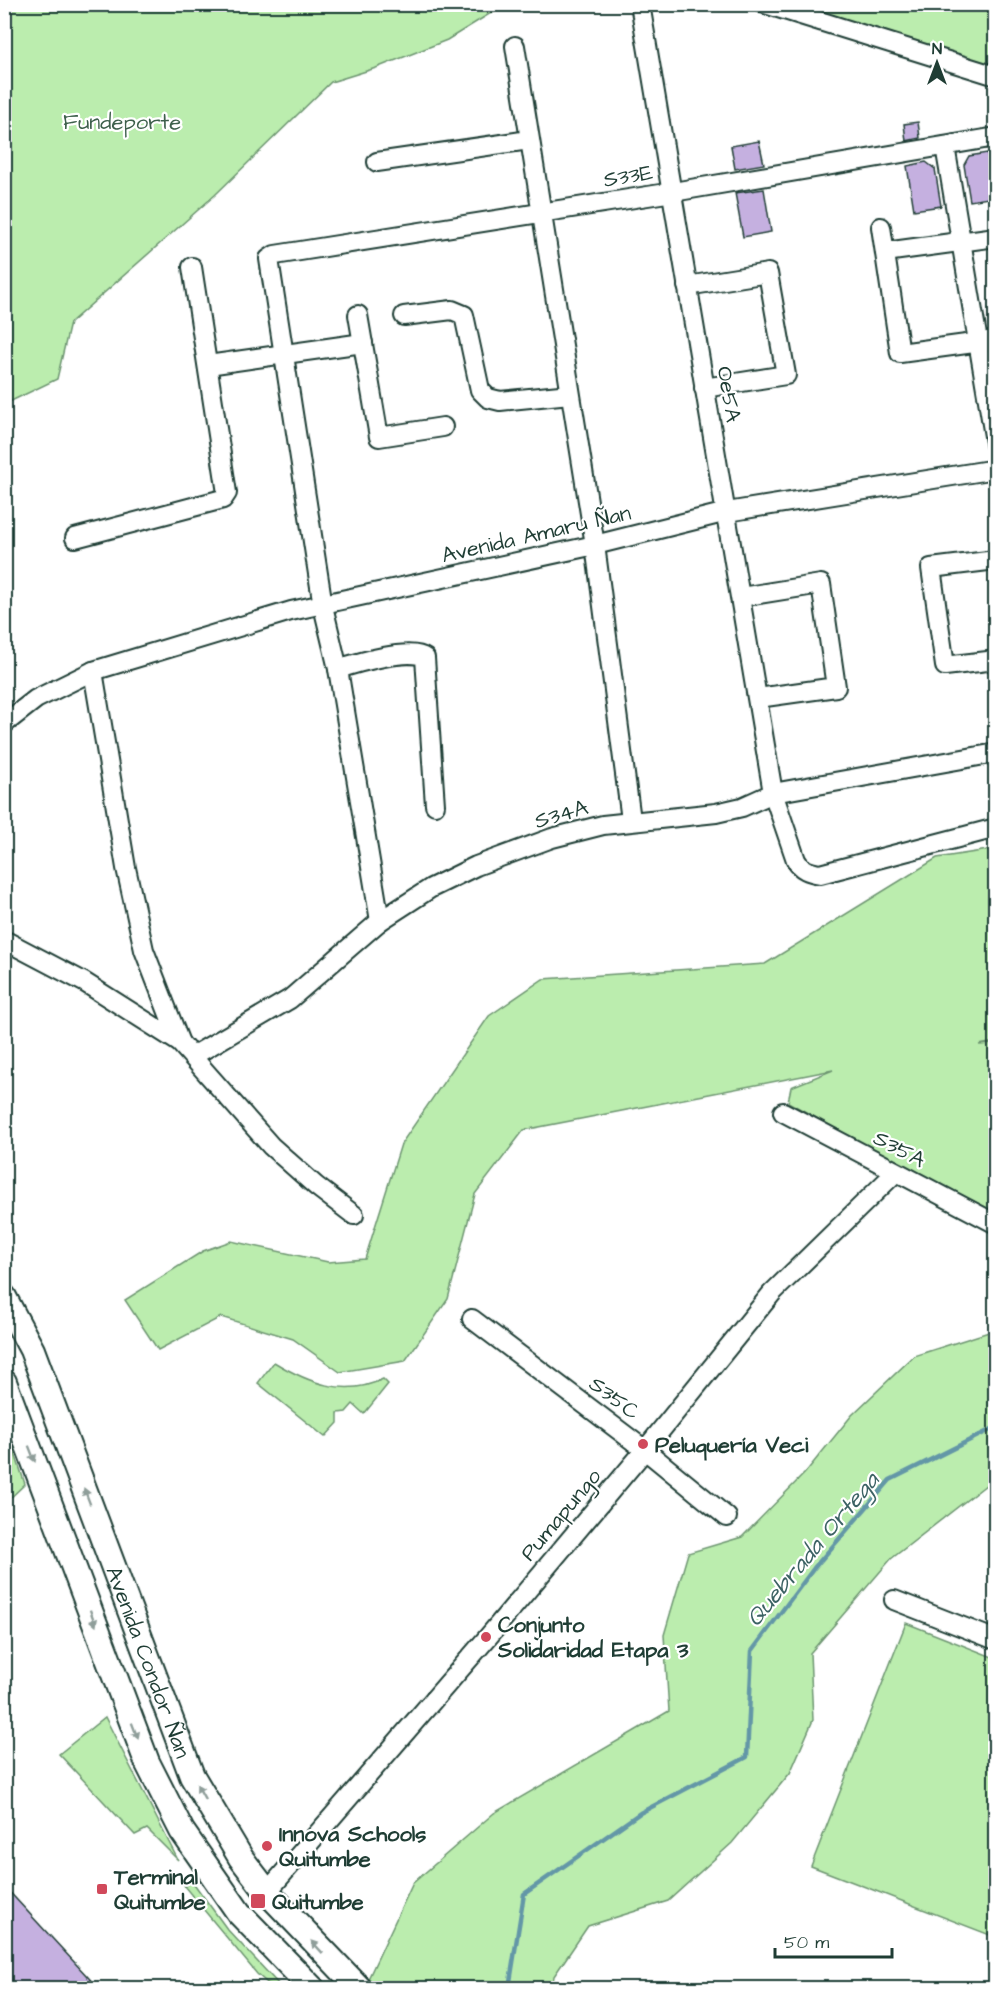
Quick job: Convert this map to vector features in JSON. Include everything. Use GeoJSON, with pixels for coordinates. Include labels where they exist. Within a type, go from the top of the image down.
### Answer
{"type":"FeatureCollection","features":[{"type":"Feature","properties":{"kind":"main road","name":"Avenida Condor Ñan"},"geometry":{"type":"LineString","coordinates":[[4,1297],[32,1350],[192,1776],[240,1858],[267,1892],[359,1989]]}},
{"type":"Feature","properties":{"kind":"main road","name":"Avenida Condor Ñan"},"geometry":{"type":"LineString","coordinates":[[4,1382],[147,1762],[182,1831],[239,1913],[312,1989]]}},
{"type":"Feature","properties":{"kind":"street","name":"Oe5A"},"geometry":{"type":"LineString","coordinates":[[640,4],[773,793],[799,866],[808,872],[820,874],[996,828]]}},
{"type":"Feature","properties":{"kind":"street"},"geometry":{"type":"LineString","coordinates":[[765,4],[996,76]]}},
{"type":"Feature","properties":{"kind":"street"},"geometry":{"type":"LineString","coordinates":[[515,46],[595,545],[631,820]]}},
{"type":"Feature","properties":{"kind":"street","name":"S33E"},"geometry":{"type":"LineString","coordinates":[[285,353],[269,259],[275,255],[673,192],[996,137]]}},
{"type":"Feature","properties":{"kind":"street"},"geometry":{"type":"LineString","coordinates":[[377,162],[530,140]]}},
{"type":"Feature","properties":{"kind":"street"},"geometry":{"type":"LineString","coordinates":[[945,146],[961,242],[987,341],[996,448]]}},
{"type":"Feature","properties":{"kind":"street"},"geometry":{"type":"LineString","coordinates":[[881,227],[900,353],[987,341]]}},
{"type":"Feature","properties":{"kind":"street"},"geometry":{"type":"LineString","coordinates":[[885,252],[996,237]]}},
{"type":"Feature","properties":{"kind":"street"},"geometry":{"type":"LineString","coordinates":[[75,538],[223,499],[227,493],[192,267]]}},
{"type":"Feature","properties":{"kind":"street"},"geometry":{"type":"LineString","coordinates":[[687,286],[768,273],[786,375],[704,388]]}},
{"type":"Feature","properties":{"kind":"street"},"geometry":{"type":"LineString","coordinates":[[404,316],[452,310],[464,315],[480,390],[488,398],[500,401],[570,394]]}},
{"type":"Feature","properties":{"kind":"street"},"geometry":{"type":"LineString","coordinates":[[358,315],[379,437],[443,427]]}},
{"type":"Feature","properties":{"kind":"street"},"geometry":{"type":"LineString","coordinates":[[208,365],[363,343]]}},
{"type":"Feature","properties":{"kind":"street"},"geometry":{"type":"LineString","coordinates":[[285,353],[323,606],[338,669],[380,921]]}},
{"type":"Feature","properties":{"kind":"street","name":"Avenida Amaru Ñan"},"geometry":{"type":"LineString","coordinates":[[4,724],[36,699],[93,671],[291,611],[323,606],[595,545],[727,512],[996,469]]}},
{"type":"Feature","properties":{"kind":"street"},"geometry":{"type":"LineString","coordinates":[[996,560],[931,568],[945,666],[996,660]]}},
{"type":"Feature","properties":{"kind":"street"},"geometry":{"type":"LineString","coordinates":[[741,597],[820,584],[836,687],[758,698]]}},
{"type":"Feature","properties":{"kind":"street"},"geometry":{"type":"LineString","coordinates":[[338,669],[405,654],[420,654],[425,658],[435,805]]}},
{"type":"Feature","properties":{"kind":"street"},"geometry":{"type":"LineString","coordinates":[[93,671],[122,846],[144,950],[180,1043]]}},
{"type":"Feature","properties":{"kind":"street","name":"S34A"},"geometry":{"type":"LineString","coordinates":[[194,1056],[290,999],[380,921],[431,888],[476,866],[552,838],[631,820],[684,819],[742,807],[773,793],[996,753]]}},
{"type":"Feature","properties":{"kind":"street"},"geometry":{"type":"LineString","coordinates":[[4,940],[84,982],[180,1043],[272,1146],[316,1186],[354,1215]]}},
{"type":"Feature","properties":{"kind":"street","name":"S35A"},"geometry":{"type":"LineString","coordinates":[[783,1112],[895,1173],[996,1224]]}},
{"type":"Feature","properties":{"kind":"street","name":"Pumapungo"},"geometry":{"type":"LineString","coordinates":[[267,1892],[488,1637],[790,1273],[895,1173]]}},
{"type":"Feature","properties":{"kind":"street","name":"S35C"},"geometry":{"type":"LineString","coordinates":[[472,1319],[645,1450],[727,1517]]}},
{"type":"Feature","properties":{"kind":"street"},"geometry":{"type":"LineString","coordinates":[[894,1600],[996,1640]]}},
{"type":"Feature","properties":{"kind":"green space","name":"Fundeporte"},"geometry":{"type":"Polygon","coordinates":[[[5,4],[504,5],[447,40],[376,68],[331,82],[215,195],[70,323],[57,379],[5,404],[5,4]]]}},
{"type":"Feature","properties":{"kind":"green space"},"geometry":{"type":"Polygon","coordinates":[[[790,5],[995,5],[995,68],[900,36],[790,5]]]}},
{"type":"Feature","properties":{"kind":"green space"},"geometry":{"type":"Polygon","coordinates":[[[995,849],[995,1042],[979,1045],[995,1044],[995,1212],[910,1170],[788,1102],[791,1087],[833,1070],[524,1130],[475,1194],[448,1299],[405,1361],[340,1372],[293,1339],[221,1317],[158,1350],[125,1300],[203,1251],[231,1241],[328,1262],[365,1259],[401,1144],[489,1016],[543,979],[765,964],[937,858],[995,849]]]}},
{"type":"Feature","properties":{"kind":"green space"},"geometry":{"type":"Polygon","coordinates":[[[995,1330],[995,1478],[891,1559],[810,1653],[813,1720],[790,1773],[732,1843],[668,1901],[588,1926],[554,1976],[552,1988],[381,1988],[368,1979],[413,1883],[494,1813],[669,1711],[664,1635],[688,1553],[742,1537],[805,1473],[852,1415],[914,1356],[995,1330]]]}},
{"type":"Feature","properties":{"kind":"green space"},"geometry":{"type":"Polygon","coordinates":[[[274,1362],[300,1376],[327,1385],[355,1387],[369,1385],[383,1379],[388,1384],[364,1414],[353,1404],[346,1412],[338,1413],[338,1423],[325,1437],[258,1383],[274,1362]]]}},
{"type":"Feature","properties":{"kind":"green space"},"geometry":{"type":"Polygon","coordinates":[[[4,1420],[25,1484],[5,1503],[4,1503],[4,1420]]]}},
{"type":"Feature","properties":{"kind":"green space"},"geometry":{"type":"Polygon","coordinates":[[[906,1623],[995,1658],[995,1937],[811,1866],[906,1623]]]}},
{"type":"Feature","properties":{"kind":"green space"},"geometry":{"type":"Polygon","coordinates":[[[105,1717],[178,1860],[147,1829],[135,1835],[59,1754],[105,1717]]]}},
{"type":"Feature","properties":{"kind":"green space"},"geometry":{"type":"Polygon","coordinates":[[[192,1881],[227,1929],[282,1988],[273,1988],[257,1974],[184,1886],[192,1881]]]}},
{"type":"Feature","properties":{"kind":"building"},"geometry":{"type":"Polygon","coordinates":[[[918,122],[920,138],[906,141],[904,124],[918,122]]]}},
{"type":"Feature","properties":{"kind":"building"},"geometry":{"type":"Polygon","coordinates":[[[759,141],[764,164],[735,169],[731,146],[759,141]]]}},
{"type":"Feature","properties":{"kind":"building"},"geometry":{"type":"Polygon","coordinates":[[[987,153],[995,197],[970,201],[964,165],[969,156],[987,153]]]}},
{"type":"Feature","properties":{"kind":"building"},"geometry":{"type":"Polygon","coordinates":[[[926,162],[935,169],[941,206],[914,210],[907,166],[926,162]]]}},
{"type":"Feature","properties":{"kind":"building"},"geometry":{"type":"Polygon","coordinates":[[[764,189],[771,232],[743,237],[735,193],[764,189]]]}},
{"type":"Feature","properties":{"kind":"building"},"geometry":{"type":"Polygon","coordinates":[[[4,1886],[99,1989],[4,1989],[4,1886]]]}},
{"type":"Feature","properties":{"kind":"waterway","name":"Quebrada Ortega"},"geometry":{"type":"LineString","coordinates":[[509,1988],[524,1894],[640,1813],[747,1757],[752,1651],[814,1568],[890,1480],[996,1427]]}},
{"type":"Feature","properties":{"kind":"place","name":"Peluquería Veci"},"geometry":{"type":"Point","coordinates":[643,1444]}},
{"type":"Feature","properties":{"kind":"place","name":"Conjunto Solidaridad Etapa 3"},"geometry":{"type":"Point","coordinates":[486,1637]}},
{"type":"Feature","properties":{"kind":"place","name":"Innova Schools Quitumbe"},"geometry":{"type":"Point","coordinates":[267,1846]}},
{"type":"Feature","properties":{"kind":"place","name":"Terminal Quitumbe"},"geometry":{"type":"Point","coordinates":[102,1889]}},
{"type":"Feature","properties":{"kind":"place","name":"Quitumbe"},"geometry":{"type":"Point","coordinates":[258,1901]}}]}
